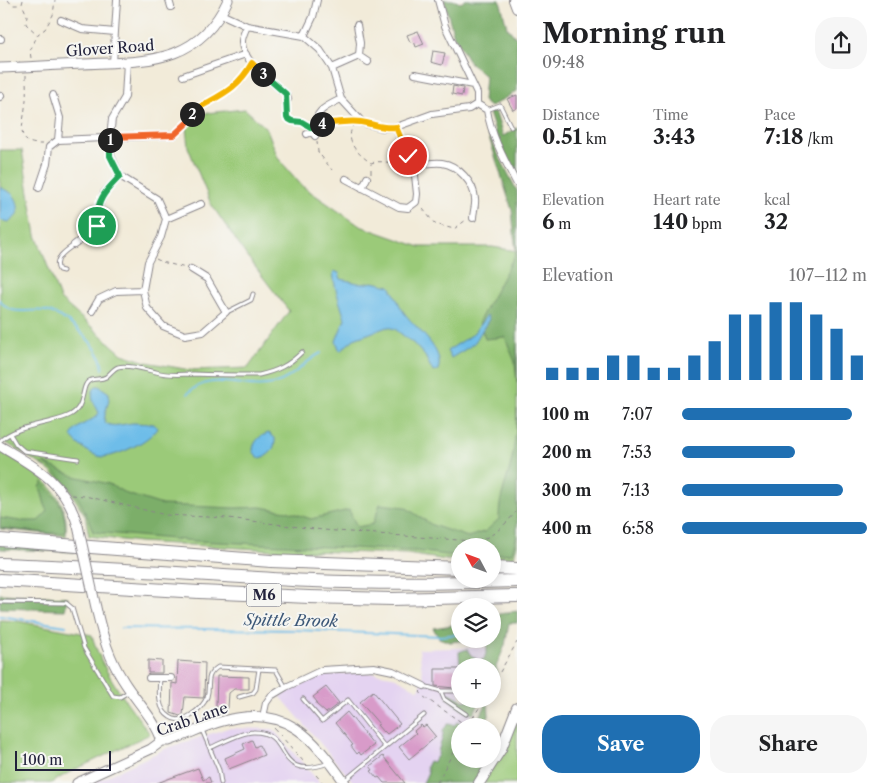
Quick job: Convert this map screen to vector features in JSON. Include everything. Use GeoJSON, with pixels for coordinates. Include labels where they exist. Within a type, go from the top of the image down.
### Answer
{"type":"FeatureCollection","features":[{"type":"Feature","properties":{"kind":"highway"},"geometry":{"type":"LineString","coordinates":[[0,540],[271,562],[451,568]]}},
{"type":"Feature","properties":{"kind":"highway","name":"M6"},"geometry":{"type":"LineString","coordinates":[[0,563],[313,581],[390,583],[517,581]]}},
{"type":"Feature","properties":{"kind":"highway"},"geometry":{"type":"LineString","coordinates":[[501,568],[517,569]]}},
{"type":"Feature","properties":{"kind":"highway","name":"M6"},"geometry":{"type":"LineString","coordinates":[[4,580],[199,592],[327,597],[392,599],[517,596]]}},
{"type":"Feature","properties":{"kind":"main road"},"geometry":{"type":"LineString","coordinates":[[514,0],[517,8]]}},
{"type":"Feature","properties":{"kind":"main road"},"geometry":{"type":"LineString","coordinates":[[479,783],[501,749],[517,708]]}},
{"type":"Feature","properties":{"kind":"street"},"geometry":{"type":"LineString","coordinates":[[114,63],[117,0]]}},
{"type":"Feature","properties":{"kind":"street","name":"Glover Road"},"geometry":{"type":"LineString","coordinates":[[0,68],[154,60],[180,52],[200,38],[210,29],[228,0]]}},
{"type":"Feature","properties":{"kind":"street"},"geometry":{"type":"LineString","coordinates":[[304,36],[313,17],[317,0]]}},
{"type":"Feature","properties":{"kind":"street"},"geometry":{"type":"LineString","coordinates":[[438,0],[445,26],[477,94],[477,104]]}},
{"type":"Feature","properties":{"kind":"street"},"geometry":{"type":"LineString","coordinates":[[221,14],[247,26],[304,36],[320,50],[332,68],[341,99],[358,122],[382,128],[396,127],[432,114],[469,109],[477,104]]}},
{"type":"Feature","properties":{"kind":"street"},"geometry":{"type":"LineString","coordinates":[[61,20],[82,29],[115,32]]}},
{"type":"Feature","properties":{"kind":"street"},"geometry":{"type":"LineString","coordinates":[[247,26],[242,41],[246,54],[252,63],[286,94],[288,99]]}},
{"type":"Feature","properties":{"kind":"street"},"geometry":{"type":"LineString","coordinates":[[357,26],[360,56]]}},
{"type":"Feature","properties":{"kind":"street"},"geometry":{"type":"LineString","coordinates":[[183,76],[246,54]]}},
{"type":"Feature","properties":{"kind":"street"},"geometry":{"type":"LineString","coordinates":[[332,68],[360,56]]}},
{"type":"Feature","properties":{"kind":"street"},"geometry":{"type":"LineString","coordinates":[[360,56],[368,62]]}},
{"type":"Feature","properties":{"kind":"street"},"geometry":{"type":"LineString","coordinates":[[127,62],[125,96],[112,119],[110,156],[120,176],[157,199],[166,218],[161,238],[148,262],[143,290],[147,308],[164,326],[185,335],[203,332],[226,312],[207,279],[191,269]]}},
{"type":"Feature","properties":{"kind":"street"},"geometry":{"type":"LineString","coordinates":[[415,74],[473,84]]}},
{"type":"Feature","properties":{"kind":"street"},"geometry":{"type":"LineString","coordinates":[[54,95],[60,118],[56,142]]}},
{"type":"Feature","properties":{"kind":"street"},"geometry":{"type":"LineString","coordinates":[[312,131],[315,117],[323,108],[341,99]]}},
{"type":"Feature","properties":{"kind":"street"},"geometry":{"type":"LineString","coordinates":[[477,104],[486,110],[497,144],[517,184]]}},
{"type":"Feature","properties":{"kind":"street"},"geometry":{"type":"LineString","coordinates":[[346,179],[399,207],[408,208],[416,202],[414,166],[396,127]]}},
{"type":"Feature","properties":{"kind":"street"},"geometry":{"type":"LineString","coordinates":[[40,188],[47,164],[49,147],[56,142],[94,140],[110,137],[174,135]]}},
{"type":"Feature","properties":{"kind":"street"},"geometry":{"type":"LineString","coordinates":[[414,166],[442,164],[449,165],[458,172],[474,190],[476,202],[473,217]]}},
{"type":"Feature","properties":{"kind":"street"},"geometry":{"type":"LineString","coordinates":[[74,245],[97,226],[99,221],[98,209],[104,193],[120,176]]}},
{"type":"Feature","properties":{"kind":"street"},"geometry":{"type":"LineString","coordinates":[[362,188],[367,178]]}},
{"type":"Feature","properties":{"kind":"street"},"geometry":{"type":"LineString","coordinates":[[416,202],[423,208]]}},
{"type":"Feature","properties":{"kind":"street"},"geometry":{"type":"LineString","coordinates":[[166,218],[201,204]]}},
{"type":"Feature","properties":{"kind":"street"},"geometry":{"type":"LineString","coordinates":[[92,311],[99,299],[116,291],[143,290]]}},
{"type":"Feature","properties":{"kind":"street"},"geometry":{"type":"LineString","coordinates":[[0,446],[46,475],[65,495],[78,526],[105,646],[111,660],[157,730],[162,741]]}},
{"type":"Feature","properties":{"kind":"street"},"geometry":{"type":"LineString","coordinates":[[263,717],[268,698],[322,670],[365,667],[393,671],[424,686]]}},
{"type":"Feature","properties":{"kind":"street"},"geometry":{"type":"LineString","coordinates":[[149,678],[171,678]]}},
{"type":"Feature","properties":{"kind":"street","name":"Crab Lane"},"geometry":{"type":"LineString","coordinates":[[77,783],[152,749],[162,741],[169,741],[233,718],[263,717],[284,722],[297,728],[314,742],[344,782]]}},
{"type":"Feature","properties":{"kind":"lane"},"geometry":{"type":"LineString","coordinates":[[486,110],[500,105],[511,128]]}},
{"type":"Feature","properties":{"kind":"lane"},"geometry":{"type":"LineString","coordinates":[[97,226],[116,231]]}},
{"type":"Feature","properties":{"kind":"lane"},"geometry":{"type":"LineString","coordinates":[[63,270],[57,268],[57,263],[66,250],[74,245]]}},
{"type":"Feature","properties":{"kind":"lane"},"geometry":{"type":"LineString","coordinates":[[226,312],[234,310],[251,300],[253,294]]}},
{"type":"Feature","properties":{"kind":"lane"},"geometry":{"type":"LineString","coordinates":[[0,441],[5,436],[39,423],[69,416],[81,406],[84,387],[87,382],[102,379],[118,367],[136,368],[167,374],[259,375],[286,366],[302,352]]}},
{"type":"Feature","properties":{"kind":"lane"},"geometry":{"type":"LineString","coordinates":[[10,434],[16,444],[24,450],[78,459]]}},
{"type":"Feature","properties":{"kind":"lane"},"geometry":{"type":"LineString","coordinates":[[0,602],[66,603],[72,608],[84,648],[114,696],[120,697],[130,691]]}},
{"type":"Feature","properties":{"kind":"lane","name":"Crab Lane"},"geometry":{"type":"LineString","coordinates":[[160,678],[160,701],[163,712],[172,719],[182,720],[192,714],[207,698],[210,675],[212,670],[218,666],[276,670],[286,687]]}},
{"type":"Feature","properties":{"kind":"lane"},"geometry":{"type":"LineString","coordinates":[[239,697],[253,693],[256,688],[259,669]]}},
{"type":"Feature","properties":{"kind":"lane"},"geometry":{"type":"LineString","coordinates":[[424,686],[441,691],[451,691]]}},
{"type":"Feature","properties":{"kind":"lane"},"geometry":{"type":"LineString","coordinates":[[441,691],[444,699],[466,714]]}},
{"type":"Feature","properties":{"kind":"lane"},"geometry":{"type":"LineString","coordinates":[[304,698],[322,720],[348,700],[384,746]]}},
{"type":"Feature","properties":{"kind":"lane"},"geometry":{"type":"LineString","coordinates":[[344,782],[384,746],[424,714]]}},
{"type":"Feature","properties":{"kind":"lane"},"geometry":{"type":"LineString","coordinates":[[202,728],[221,776],[220,783]]}},
{"type":"Feature","properties":{"kind":"lane"},"geometry":{"type":"LineString","coordinates":[[210,748],[248,732],[256,732],[272,740],[289,769]]}},
{"type":"Feature","properties":{"kind":"lane"},"geometry":{"type":"LineString","coordinates":[[315,774],[329,762]]}},
{"type":"Feature","properties":{"kind":"path"},"geometry":{"type":"LineString","coordinates":[[8,0],[12,5],[22,4]]}},
{"type":"Feature","properties":{"kind":"path"},"geometry":{"type":"LineString","coordinates":[[23,0],[22,4],[27,15],[26,24],[38,34]]}},
{"type":"Feature","properties":{"kind":"path"},"geometry":{"type":"LineString","coordinates":[[55,0],[53,15],[45,29],[38,34],[30,51],[22,136],[30,143],[38,145],[56,142]]}},
{"type":"Feature","properties":{"kind":"path"},"geometry":{"type":"LineString","coordinates":[[174,135],[188,122],[195,110],[226,94],[245,76],[252,63]]}},
{"type":"Feature","properties":{"kind":"path"},"geometry":{"type":"LineString","coordinates":[[288,99],[287,118],[292,121],[302,122],[312,131],[318,152],[332,170]]}},
{"type":"Feature","properties":{"kind":"path"},"geometry":{"type":"LineString","coordinates":[[312,131],[323,124],[337,121],[358,122]]}},
{"type":"Feature","properties":{"kind":"path"},"geometry":{"type":"LineString","coordinates":[[358,122],[350,133],[351,142],[371,164]]}},
{"type":"Feature","properties":{"kind":"path"},"geometry":{"type":"LineString","coordinates":[[371,164],[376,162],[396,163],[408,156]]}},
{"type":"Feature","properties":{"kind":"path"},"geometry":{"type":"LineString","coordinates":[[367,178],[370,174],[371,164]]}},
{"type":"Feature","properties":{"kind":"path"},"geometry":{"type":"LineString","coordinates":[[423,208],[435,224],[454,229],[473,217]]}},
{"type":"Feature","properties":{"kind":"path"},"geometry":{"type":"LineString","coordinates":[[151,256],[162,262],[191,269]]}},
{"type":"Feature","properties":{"kind":"path"},"geometry":{"type":"LineString","coordinates":[[65,495],[85,496],[166,515],[228,518],[323,530],[472,541],[481,540],[492,535],[517,511]]}},
{"type":"Feature","properties":{"kind":"path"},"geometry":{"type":"LineString","coordinates":[[501,670],[517,642]]}},
{"type":"Feature","properties":{"kind":"path"},"geometry":{"type":"LineString","coordinates":[[424,686],[420,692],[424,697],[455,718]]}},
{"type":"Feature","properties":{"kind":"path"},"geometry":{"type":"LineString","coordinates":[[273,727],[306,763]]}},
{"type":"Feature","properties":{"kind":"path"},"geometry":{"type":"LineString","coordinates":[[437,783],[451,756]]}},
{"type":"Feature","properties":{"kind":"path"},"geometry":{"type":"LineString","coordinates":[[315,774],[323,783]]}},
{"type":"Feature","properties":{"kind":"shaded area"},"geometry":{"type":"Polygon","coordinates":[[[492,648],[491,658],[451,658],[451,708],[475,708],[474,711],[469,718],[451,718],[451,745],[433,783],[354,783],[280,696],[318,676],[349,673],[374,673],[392,676],[419,690],[423,679],[419,649],[492,648]]]}},
{"type":"Feature","properties":{"kind":"shaded area"},"geometry":{"type":"Polygon","coordinates":[[[228,728],[273,729],[320,783],[93,783],[167,748],[228,728]]]}},
{"type":"Feature","properties":{"kind":"green space"},"geometry":{"type":"Polygon","coordinates":[[[444,0],[461,3],[465,0],[500,0],[507,27],[517,39],[517,91],[490,107],[483,101],[485,76],[470,63],[454,36],[444,0]]]}},
{"type":"Feature","properties":{"kind":"green space"},"geometry":{"type":"Polygon","coordinates":[[[245,109],[267,129],[278,158],[302,186],[360,226],[420,247],[492,247],[517,251],[517,545],[514,557],[501,558],[501,538],[451,538],[451,560],[447,560],[407,554],[275,550],[139,542],[89,536],[85,515],[66,485],[45,467],[0,439],[0,150],[22,150],[36,235],[60,299],[122,354],[146,362],[190,370],[248,368],[289,311],[246,255],[211,204],[188,147],[185,118],[206,113],[245,109]]]}},
{"type":"Feature","properties":{"kind":"green space"},"geometry":{"type":"Polygon","coordinates":[[[495,111],[503,136],[517,128],[517,177],[497,137],[489,113],[495,111]]]}},
{"type":"Feature","properties":{"kind":"green space"},"geometry":{"type":"Polygon","coordinates":[[[488,134],[517,191],[517,382],[515,362],[505,337],[485,339],[479,321],[516,253],[512,210],[488,134]]]}},
{"type":"Feature","properties":{"kind":"green space"},"geometry":{"type":"Polygon","coordinates":[[[517,409],[517,535],[512,553],[501,554],[501,538],[451,538],[451,555],[415,551],[195,541],[93,532],[84,510],[74,493],[44,463],[74,476],[109,484],[127,494],[162,505],[235,508],[260,507],[287,511],[311,519],[349,510],[357,527],[373,524],[380,504],[405,507],[432,525],[468,537],[486,531],[499,519],[501,498],[510,467],[517,409]]]}},
{"type":"Feature","properties":{"kind":"green space"},"geometry":{"type":"Polygon","coordinates":[[[0,450],[37,474],[56,494],[63,506],[66,520],[66,536],[0,529],[0,450]]]}},
{"type":"Feature","properties":{"kind":"green space"},"geometry":{"type":"Polygon","coordinates":[[[43,482],[63,511],[65,533],[0,528],[0,518],[38,521],[47,512],[40,487],[43,482]]]}},
{"type":"Feature","properties":{"kind":"green space"},"geometry":{"type":"Polygon","coordinates":[[[0,544],[75,552],[0,549],[0,544]]]}},
{"type":"Feature","properties":{"kind":"green space"},"geometry":{"type":"Polygon","coordinates":[[[0,594],[68,597],[65,610],[0,608],[0,594]]]}},
{"type":"Feature","properties":{"kind":"green space"},"geometry":{"type":"Polygon","coordinates":[[[517,611],[517,623],[509,623],[505,645],[500,658],[484,658],[487,648],[501,648],[501,614],[517,611]]]}},
{"type":"Feature","properties":{"kind":"green space"},"geometry":{"type":"Polygon","coordinates":[[[0,620],[17,621],[92,635],[96,649],[109,675],[150,734],[51,783],[0,783],[0,620]]]}},
{"type":"Feature","properties":{"kind":"green space"},"geometry":{"type":"Polygon","coordinates":[[[451,625],[451,642],[439,638],[433,628],[451,625]]]}},
{"type":"Feature","properties":{"kind":"green space"},"geometry":{"type":"Polygon","coordinates":[[[467,649],[475,658],[459,658],[459,652],[467,649]]]}},
{"type":"Feature","properties":{"kind":"green space"},"geometry":{"type":"Polygon","coordinates":[[[450,693],[451,694],[451,701],[447,698],[450,693]]]}},
{"type":"Feature","properties":{"kind":"green space"},"geometry":{"type":"Polygon","coordinates":[[[461,708],[477,708],[473,714],[461,708]]]}},
{"type":"Feature","properties":{"kind":"green space"},"geometry":{"type":"Polygon","coordinates":[[[484,708],[488,708],[488,718],[479,718],[484,708]]]}},
{"type":"Feature","properties":{"kind":"green space"},"geometry":{"type":"Polygon","coordinates":[[[517,721],[517,783],[484,783],[492,768],[501,768],[501,751],[517,721]]]}},
{"type":"Feature","properties":{"kind":"green space"},"geometry":{"type":"Polygon","coordinates":[[[448,724],[451,724],[451,768],[482,768],[474,783],[423,783],[428,772],[426,767],[429,761],[433,762],[438,755],[443,730],[448,724]]]}},
{"type":"Feature","properties":{"kind":"water"},"geometry":{"type":"Polygon","coordinates":[[[0,187],[11,193],[17,200],[17,213],[8,222],[0,220],[0,187]]]}},
{"type":"Feature","properties":{"kind":"water"},"geometry":{"type":"Polygon","coordinates":[[[334,271],[339,273],[341,279],[362,284],[373,282],[390,286],[403,311],[433,346],[439,362],[438,370],[433,372],[425,356],[414,344],[395,329],[387,327],[354,339],[340,351],[336,341],[345,319],[335,287],[334,271]]]}},
{"type":"Feature","properties":{"kind":"water"},"geometry":{"type":"Polygon","coordinates":[[[487,315],[489,319],[475,342],[451,358],[447,351],[472,335],[487,315]]]}},
{"type":"Feature","properties":{"kind":"water"},"geometry":{"type":"Polygon","coordinates":[[[96,386],[109,393],[105,423],[115,425],[133,423],[154,424],[157,428],[141,443],[117,454],[103,457],[85,450],[71,436],[74,431],[99,413],[92,397],[96,386]]]}},
{"type":"Feature","properties":{"kind":"water"},"geometry":{"type":"Polygon","coordinates":[[[269,433],[275,438],[273,449],[262,458],[258,458],[253,451],[254,445],[260,437],[269,433]]]}},
{"type":"Feature","properties":{"kind":"building"},"geometry":{"type":"Polygon","coordinates":[[[418,31],[424,44],[416,47],[414,41],[410,42],[407,35],[418,31]]]}},
{"type":"Feature","properties":{"kind":"building"},"geometry":{"type":"Polygon","coordinates":[[[433,51],[445,53],[442,65],[431,62],[433,51]]]}},
{"type":"Feature","properties":{"kind":"building"},"geometry":{"type":"Polygon","coordinates":[[[453,86],[463,88],[462,96],[452,94],[453,86]]]}},
{"type":"Feature","properties":{"kind":"building"},"geometry":{"type":"Polygon","coordinates":[[[517,95],[517,108],[513,110],[507,99],[517,95]]]}},
{"type":"Feature","properties":{"kind":"building"},"geometry":{"type":"Polygon","coordinates":[[[148,660],[162,661],[162,673],[148,673],[148,660]]]}},
{"type":"Feature","properties":{"kind":"building"},"geometry":{"type":"Polygon","coordinates":[[[178,661],[205,663],[204,696],[203,698],[185,697],[183,715],[180,716],[171,713],[172,683],[177,684],[178,661]]]}},
{"type":"Feature","properties":{"kind":"building"},"geometry":{"type":"Polygon","coordinates":[[[435,669],[451,669],[451,688],[435,686],[435,669]]]}},
{"type":"Feature","properties":{"kind":"building"},"geometry":{"type":"Polygon","coordinates":[[[217,676],[249,677],[249,689],[234,689],[229,693],[228,708],[216,707],[217,676]]]}},
{"type":"Feature","properties":{"kind":"building"},"geometry":{"type":"Polygon","coordinates":[[[326,687],[339,703],[326,713],[316,704],[317,702],[313,697],[326,687]]]}},
{"type":"Feature","properties":{"kind":"building"},"geometry":{"type":"Polygon","coordinates":[[[373,691],[400,724],[387,734],[377,725],[379,724],[360,702],[373,691]]]}},
{"type":"Feature","properties":{"kind":"building"},"geometry":{"type":"Polygon","coordinates":[[[347,712],[374,745],[361,755],[359,752],[357,754],[351,746],[353,745],[335,723],[347,712]]]}},
{"type":"Feature","properties":{"kind":"building"},"geometry":{"type":"Polygon","coordinates":[[[421,725],[423,727],[426,725],[436,737],[409,759],[399,747],[416,733],[414,731],[421,725]]]}},
{"type":"Feature","properties":{"kind":"building"},"geometry":{"type":"Polygon","coordinates":[[[252,740],[255,747],[259,745],[264,755],[229,769],[225,758],[245,749],[243,744],[252,740]]]}},
{"type":"Feature","properties":{"kind":"building"},"geometry":{"type":"Polygon","coordinates":[[[383,756],[405,783],[384,783],[371,771],[373,770],[370,766],[383,756]]]}},
{"type":"Feature","properties":{"kind":"building"},"geometry":{"type":"Polygon","coordinates":[[[198,768],[203,780],[209,777],[211,783],[157,783],[198,768]]]}},
{"type":"Feature","properties":{"kind":"waterway"},"geometry":{"type":"LineString","coordinates":[[0,300],[4,306],[15,311],[46,311],[68,322],[90,342],[100,357],[103,369]]}},
{"type":"Feature","properties":{"kind":"waterway"},"geometry":{"type":"LineString","coordinates":[[187,394],[207,383],[228,382],[261,385],[280,382],[321,353]]}},
{"type":"Feature","properties":{"kind":"waterway","name":"Spittle Brook"},"geometry":{"type":"LineString","coordinates":[[0,616],[66,626]]}},
{"type":"Feature","properties":{"kind":"waterway","name":"Spittle Brook"},"geometry":{"type":"LineString","coordinates":[[121,628],[296,630],[451,635]]}},
{"type":"Feature","properties":{"kind":"route"},"geometry":{"type":"LineString","coordinates":[[97,226],[99,221],[98,209],[104,193],[120,176],[110,156],[110,137],[174,135],[188,122],[195,110],[226,94],[245,76],[252,63],[254,67],[286,94],[288,99],[287,118],[292,121],[302,122],[312,128],[313,124],[337,121],[362,122],[382,128],[396,127],[402,146],[408,156]]}}]}
